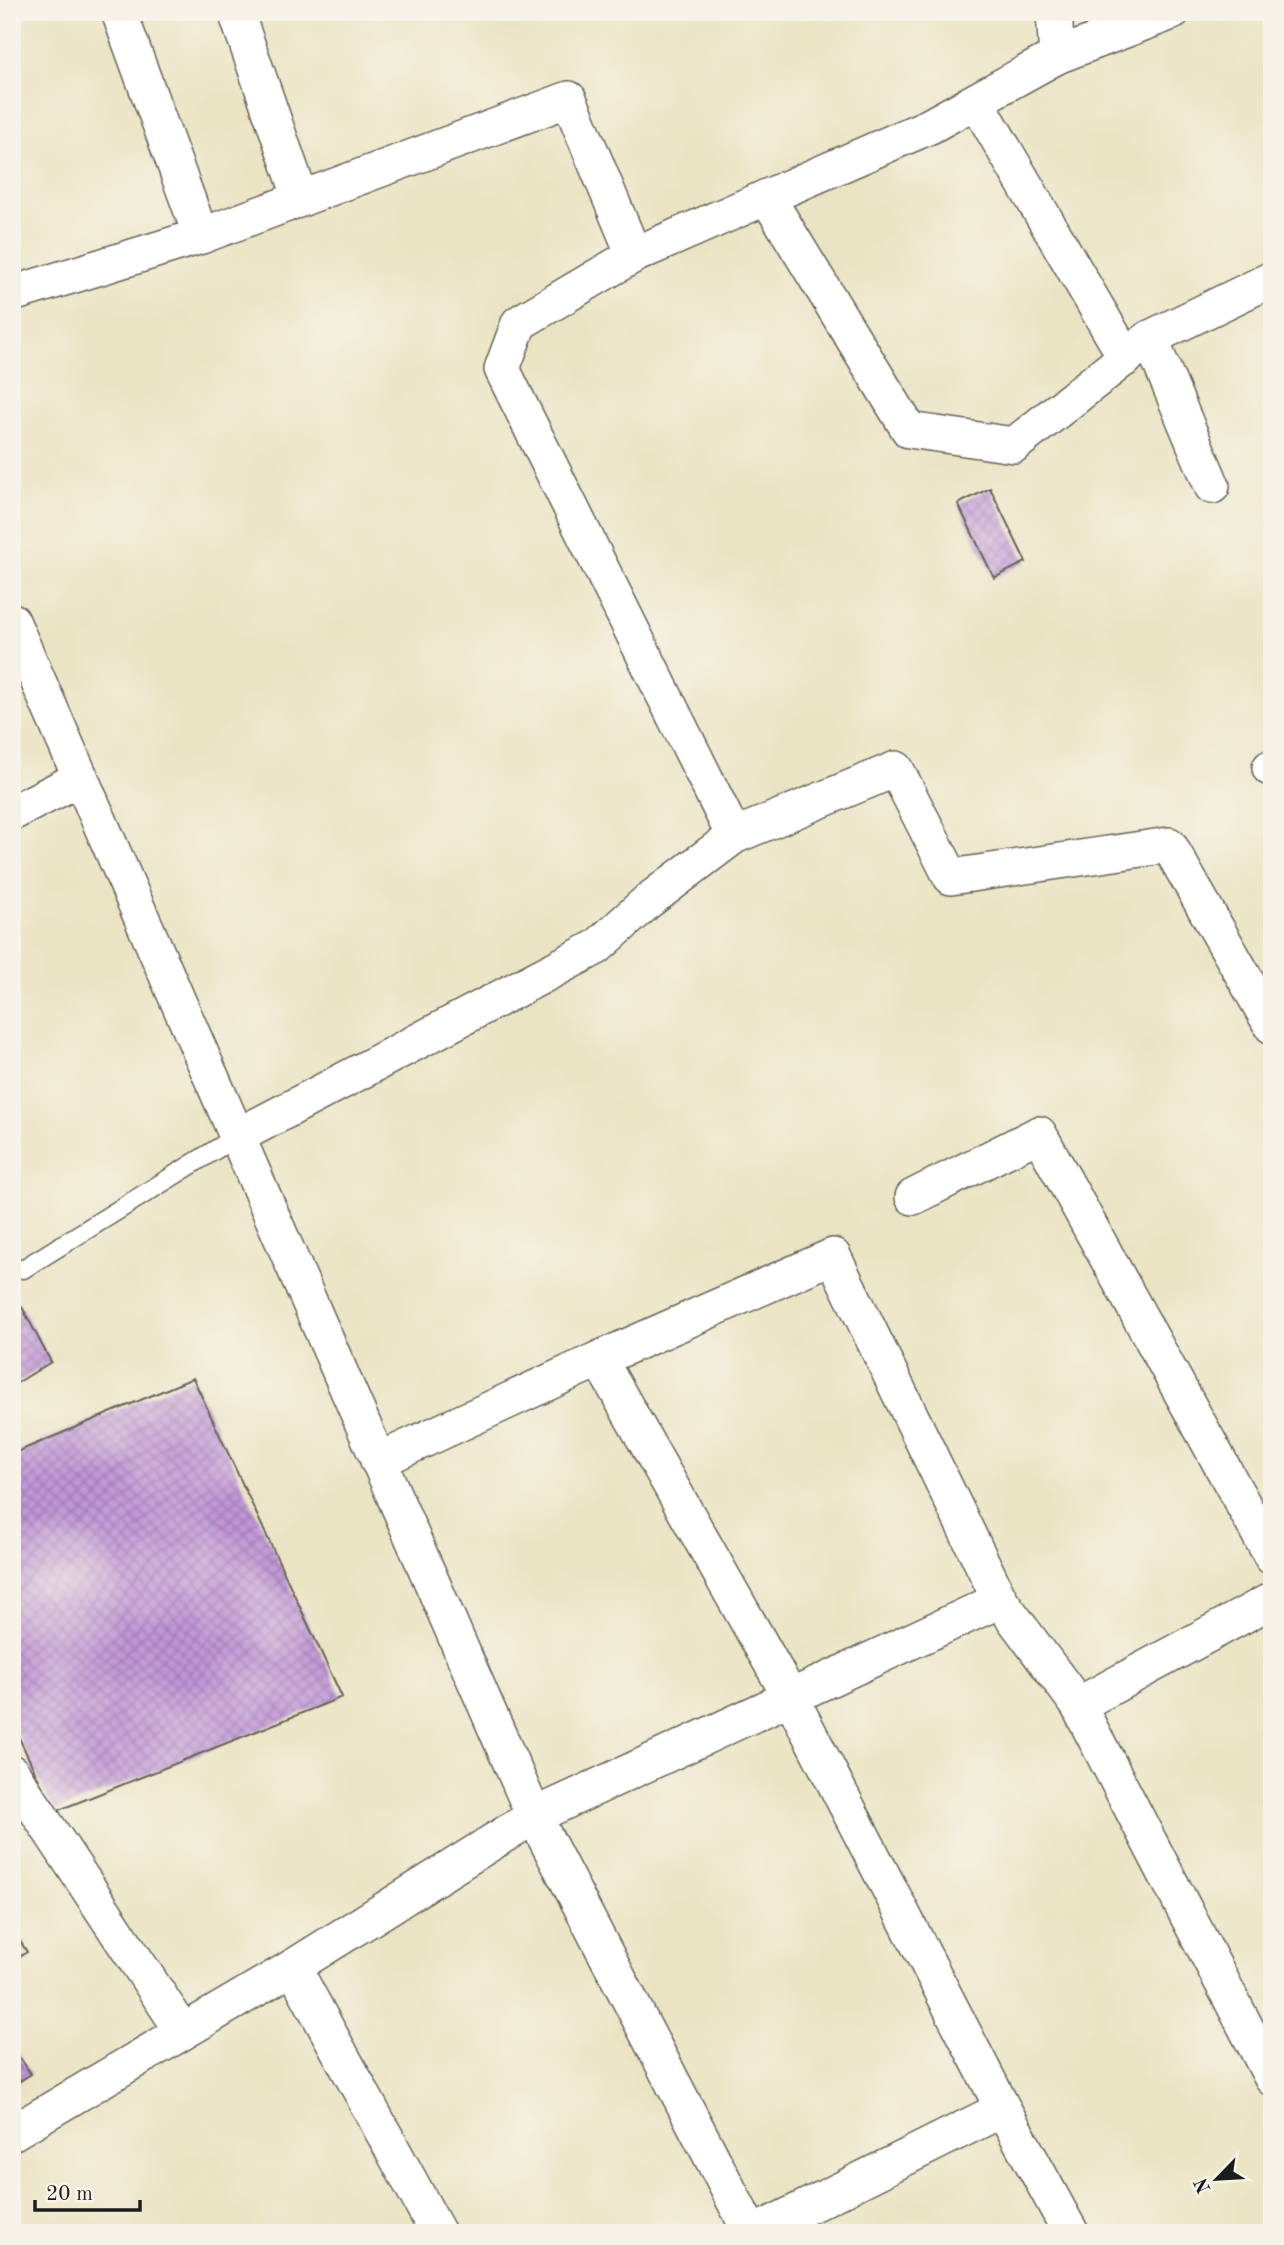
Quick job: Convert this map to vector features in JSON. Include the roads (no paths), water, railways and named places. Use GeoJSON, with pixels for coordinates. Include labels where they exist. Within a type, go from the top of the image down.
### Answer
{"type":"FeatureCollection","features":[{"type":"Feature","properties":{"kind":"street"},"geometry":{"type":"LineString","coordinates":[[119,12],[201,236]]}},
{"type":"Feature","properties":{"kind":"street"},"geometry":{"type":"LineString","coordinates":[[236,12],[301,199]]}},
{"type":"Feature","properties":{"kind":"street"},"geometry":{"type":"LineString","coordinates":[[1054,12],[1057,56]]}},
{"type":"Feature","properties":{"kind":"street"},"geometry":{"type":"LineString","coordinates":[[734,836],[502,369],[519,323],[634,255],[930,126],[1057,56],[1172,12]]}},
{"type":"Feature","properties":{"kind":"street"},"geometry":{"type":"LineString","coordinates":[[12,294],[201,236],[569,99],[634,255]]}},
{"type":"Feature","properties":{"kind":"street"},"geometry":{"type":"LineString","coordinates":[[976,101],[1138,348],[1213,486]]}},
{"type":"Feature","properties":{"kind":"street"},"geometry":{"type":"LineString","coordinates":[[767,197],[908,430],[1014,445],[1138,348],[1272,279]]}},
{"type":"Feature","properties":{"kind":"street"},"geometry":{"type":"LineString","coordinates":[[12,621],[534,1816],[752,2233],[1003,2109]]}},
{"type":"Feature","properties":{"kind":"street"},"geometry":{"type":"LineString","coordinates":[[236,1137],[597,947],[648,901],[734,836],[896,769],[951,877],[1169,845],[1272,1026]]}},
{"type":"Feature","properties":{"kind":"street"},"geometry":{"type":"LineString","coordinates":[[12,813],[81,778]]}},
{"type":"Feature","properties":{"kind":"street"},"geometry":{"type":"LineString","coordinates":[[913,1197],[1039,1134],[1272,1557]]}},
{"type":"Feature","properties":{"kind":"street"},"geometry":{"type":"LineString","coordinates":[[378,1461],[599,1359],[833,1256],[1000,1600],[1078,1705],[1272,2078]]}},
{"type":"Feature","properties":{"kind":"street"},"geometry":{"type":"LineString","coordinates":[[599,1359],[791,1698],[1003,2109],[1071,2233]]}},
{"type":"Feature","properties":{"kind":"street"},"geometry":{"type":"LineString","coordinates":[[12,2133],[182,2030],[293,1967],[534,1816],[1000,1600]]}},
{"type":"Feature","properties":{"kind":"street"},"geometry":{"type":"LineString","coordinates":[[1078,1705],[1272,1600]]}},
{"type":"Feature","properties":{"kind":"street"},"geometry":{"type":"LineString","coordinates":[[12,1773],[182,2030]]}},
{"type":"Feature","properties":{"kind":"street"},"geometry":{"type":"LineString","coordinates":[[293,1967],[438,2233]]}},
{"type":"Feature","properties":{"kind":"lane"},"geometry":{"type":"LineString","coordinates":[[23,1269],[236,1137]]}}]}
